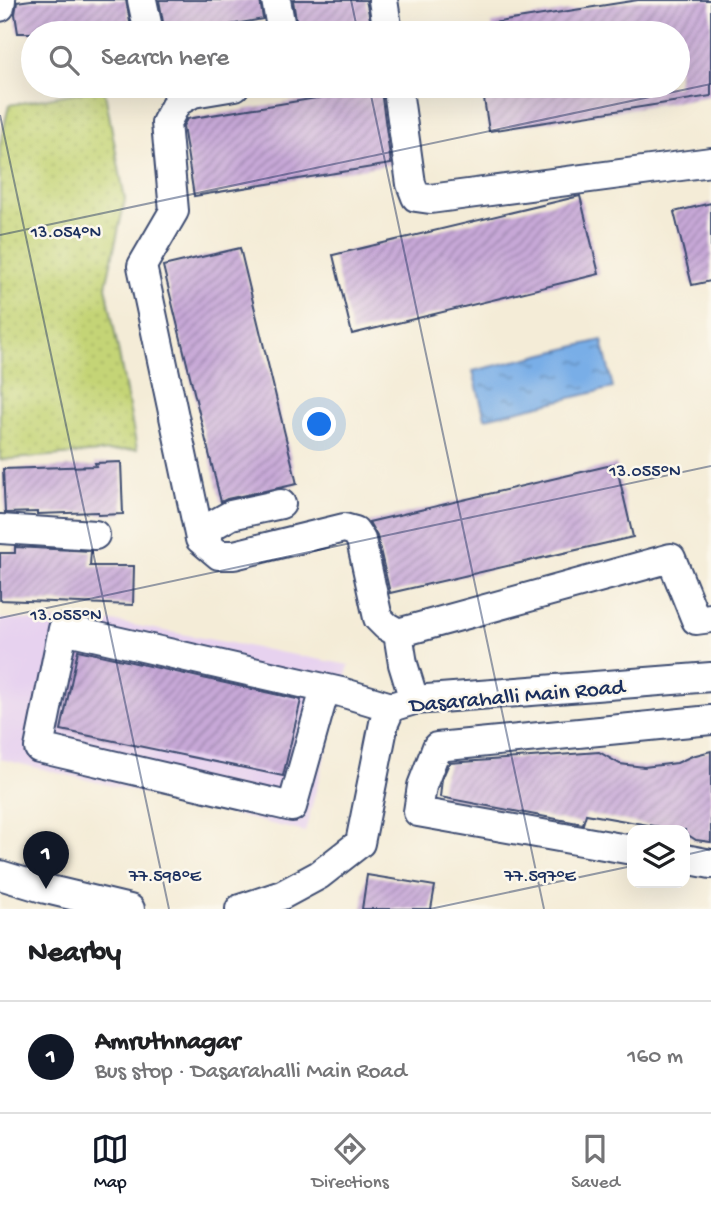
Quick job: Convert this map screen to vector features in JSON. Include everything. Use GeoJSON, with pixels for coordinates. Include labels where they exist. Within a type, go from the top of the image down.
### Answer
{"type":"FeatureCollection","features":[{"type":"Feature","properties":{"kind":"street"},"geometry":{"type":"LineString","coordinates":[[0,7],[1,0]]}},
{"type":"Feature","properties":{"kind":"street"},"geometry":{"type":"LineString","coordinates":[[142,0],[146,21]]}},
{"type":"Feature","properties":{"kind":"street"},"geometry":{"type":"LineString","coordinates":[[276,0],[280,21]]}},
{"type":"Feature","properties":{"kind":"street"},"geometry":{"type":"LineString","coordinates":[[184,98],[177,102],[166,123],[174,211],[142,266],[200,538],[219,555],[234,555],[344,528],[355,531],[361,540],[378,618],[398,633],[671,558],[696,620],[711,618]]}},
{"type":"Feature","properties":{"kind":"street"},"geometry":{"type":"LineString","coordinates":[[399,98],[411,184],[416,197],[430,199],[711,162]]}},
{"type":"Feature","properties":{"kind":"street"},"geometry":{"type":"LineString","coordinates":[[200,538],[215,524],[231,515],[281,504]]}},
{"type":"Feature","properties":{"kind":"street"},"geometry":{"type":"LineString","coordinates":[[0,529],[95,534]]}},
{"type":"Feature","properties":{"kind":"street"},"geometry":{"type":"LineString","coordinates":[[322,698],[292,807],[39,748],[63,629],[322,698],[396,710],[403,664],[398,633]]}},
{"type":"Feature","properties":{"kind":"street"},"geometry":{"type":"LineString","coordinates":[[627,849],[418,812],[422,786],[437,747],[706,720],[703,678]]}},
{"type":"Feature","properties":{"kind":"street","name":"Dasarahalli Main Road"},"geometry":{"type":"LineString","coordinates":[[240,909],[282,895],[319,875],[360,843],[396,710],[703,678]]}},
{"type":"Feature","properties":{"kind":"street"},"geometry":{"type":"LineString","coordinates":[[690,860],[711,864]]}},
{"type":"Feature","properties":{"kind":"street"},"geometry":{"type":"LineString","coordinates":[[0,875],[130,909]]}},
{"type":"Feature","properties":{"kind":"shaded area"},"geometry":{"type":"Polygon","coordinates":[[[0,619],[116,622],[349,665],[305,832],[0,759],[0,619]]]}},
{"type":"Feature","properties":{"kind":"green space"},"geometry":{"type":"Polygon","coordinates":[[[48,98],[106,98],[125,200],[106,286],[137,449],[0,460],[0,145],[9,105],[48,98]]]}},
{"type":"Feature","properties":{"kind":"water"},"geometry":{"type":"Polygon","coordinates":[[[602,340],[613,388],[485,418],[473,371],[602,340]]]}},
{"type":"Feature","properties":{"kind":"building"},"geometry":{"type":"Polygon","coordinates":[[[126,0],[130,21],[21,21],[21,33],[18,33],[15,14],[17,2],[126,0]]]}},
{"type":"Feature","properties":{"kind":"building"},"geometry":{"type":"Polygon","coordinates":[[[159,0],[260,0],[263,19],[252,21],[163,21],[159,0]]]}},
{"type":"Feature","properties":{"kind":"building"},"geometry":{"type":"Polygon","coordinates":[[[293,0],[366,0],[370,21],[296,21],[293,0]]]}},
{"type":"Feature","properties":{"kind":"building"},"geometry":{"type":"Polygon","coordinates":[[[638,0],[711,0],[711,96],[489,131],[484,98],[690,98],[690,21],[505,21],[638,0]]]}},
{"type":"Feature","properties":{"kind":"building"},"geometry":{"type":"Polygon","coordinates":[[[316,98],[382,98],[391,164],[194,196],[183,126],[187,119],[316,98]]]}},
{"type":"Feature","properties":{"kind":"building"},"geometry":{"type":"Polygon","coordinates":[[[580,196],[599,274],[352,334],[333,255],[580,196]]]}},
{"type":"Feature","properties":{"kind":"building"},"geometry":{"type":"Polygon","coordinates":[[[711,203],[711,281],[692,285],[674,212],[711,203]]]}},
{"type":"Feature","properties":{"kind":"building"},"geometry":{"type":"Polygon","coordinates":[[[240,248],[297,484],[221,502],[163,266],[240,248]]]}},
{"type":"Feature","properties":{"kind":"building"},"geometry":{"type":"Polygon","coordinates":[[[121,462],[123,514],[5,513],[3,469],[96,466],[95,463],[121,462]]]}},
{"type":"Feature","properties":{"kind":"building"},"geometry":{"type":"Polygon","coordinates":[[[616,464],[633,537],[390,593],[377,536],[369,522],[616,464]]]}},
{"type":"Feature","properties":{"kind":"building"},"geometry":{"type":"Polygon","coordinates":[[[15,547],[91,551],[90,566],[134,566],[133,605],[0,600],[0,553],[15,553],[15,547]]]}},
{"type":"Feature","properties":{"kind":"building"},"geometry":{"type":"Polygon","coordinates":[[[78,650],[301,700],[283,776],[61,730],[78,650]]]}},
{"type":"Feature","properties":{"kind":"building"},"geometry":{"type":"Polygon","coordinates":[[[711,751],[711,842],[690,836],[690,825],[648,825],[586,814],[583,824],[440,797],[442,779],[449,763],[599,752],[620,764],[644,767],[677,763],[711,751]]]}},
{"type":"Feature","properties":{"kind":"building"},"geometry":{"type":"Polygon","coordinates":[[[367,875],[435,886],[431,909],[362,909],[367,875]]]}},
{"type":"Feature","properties":{"kind":"place","name":"Amruthnagar"},"geometry":{"type":"Point","coordinates":[46,889]}}]}
